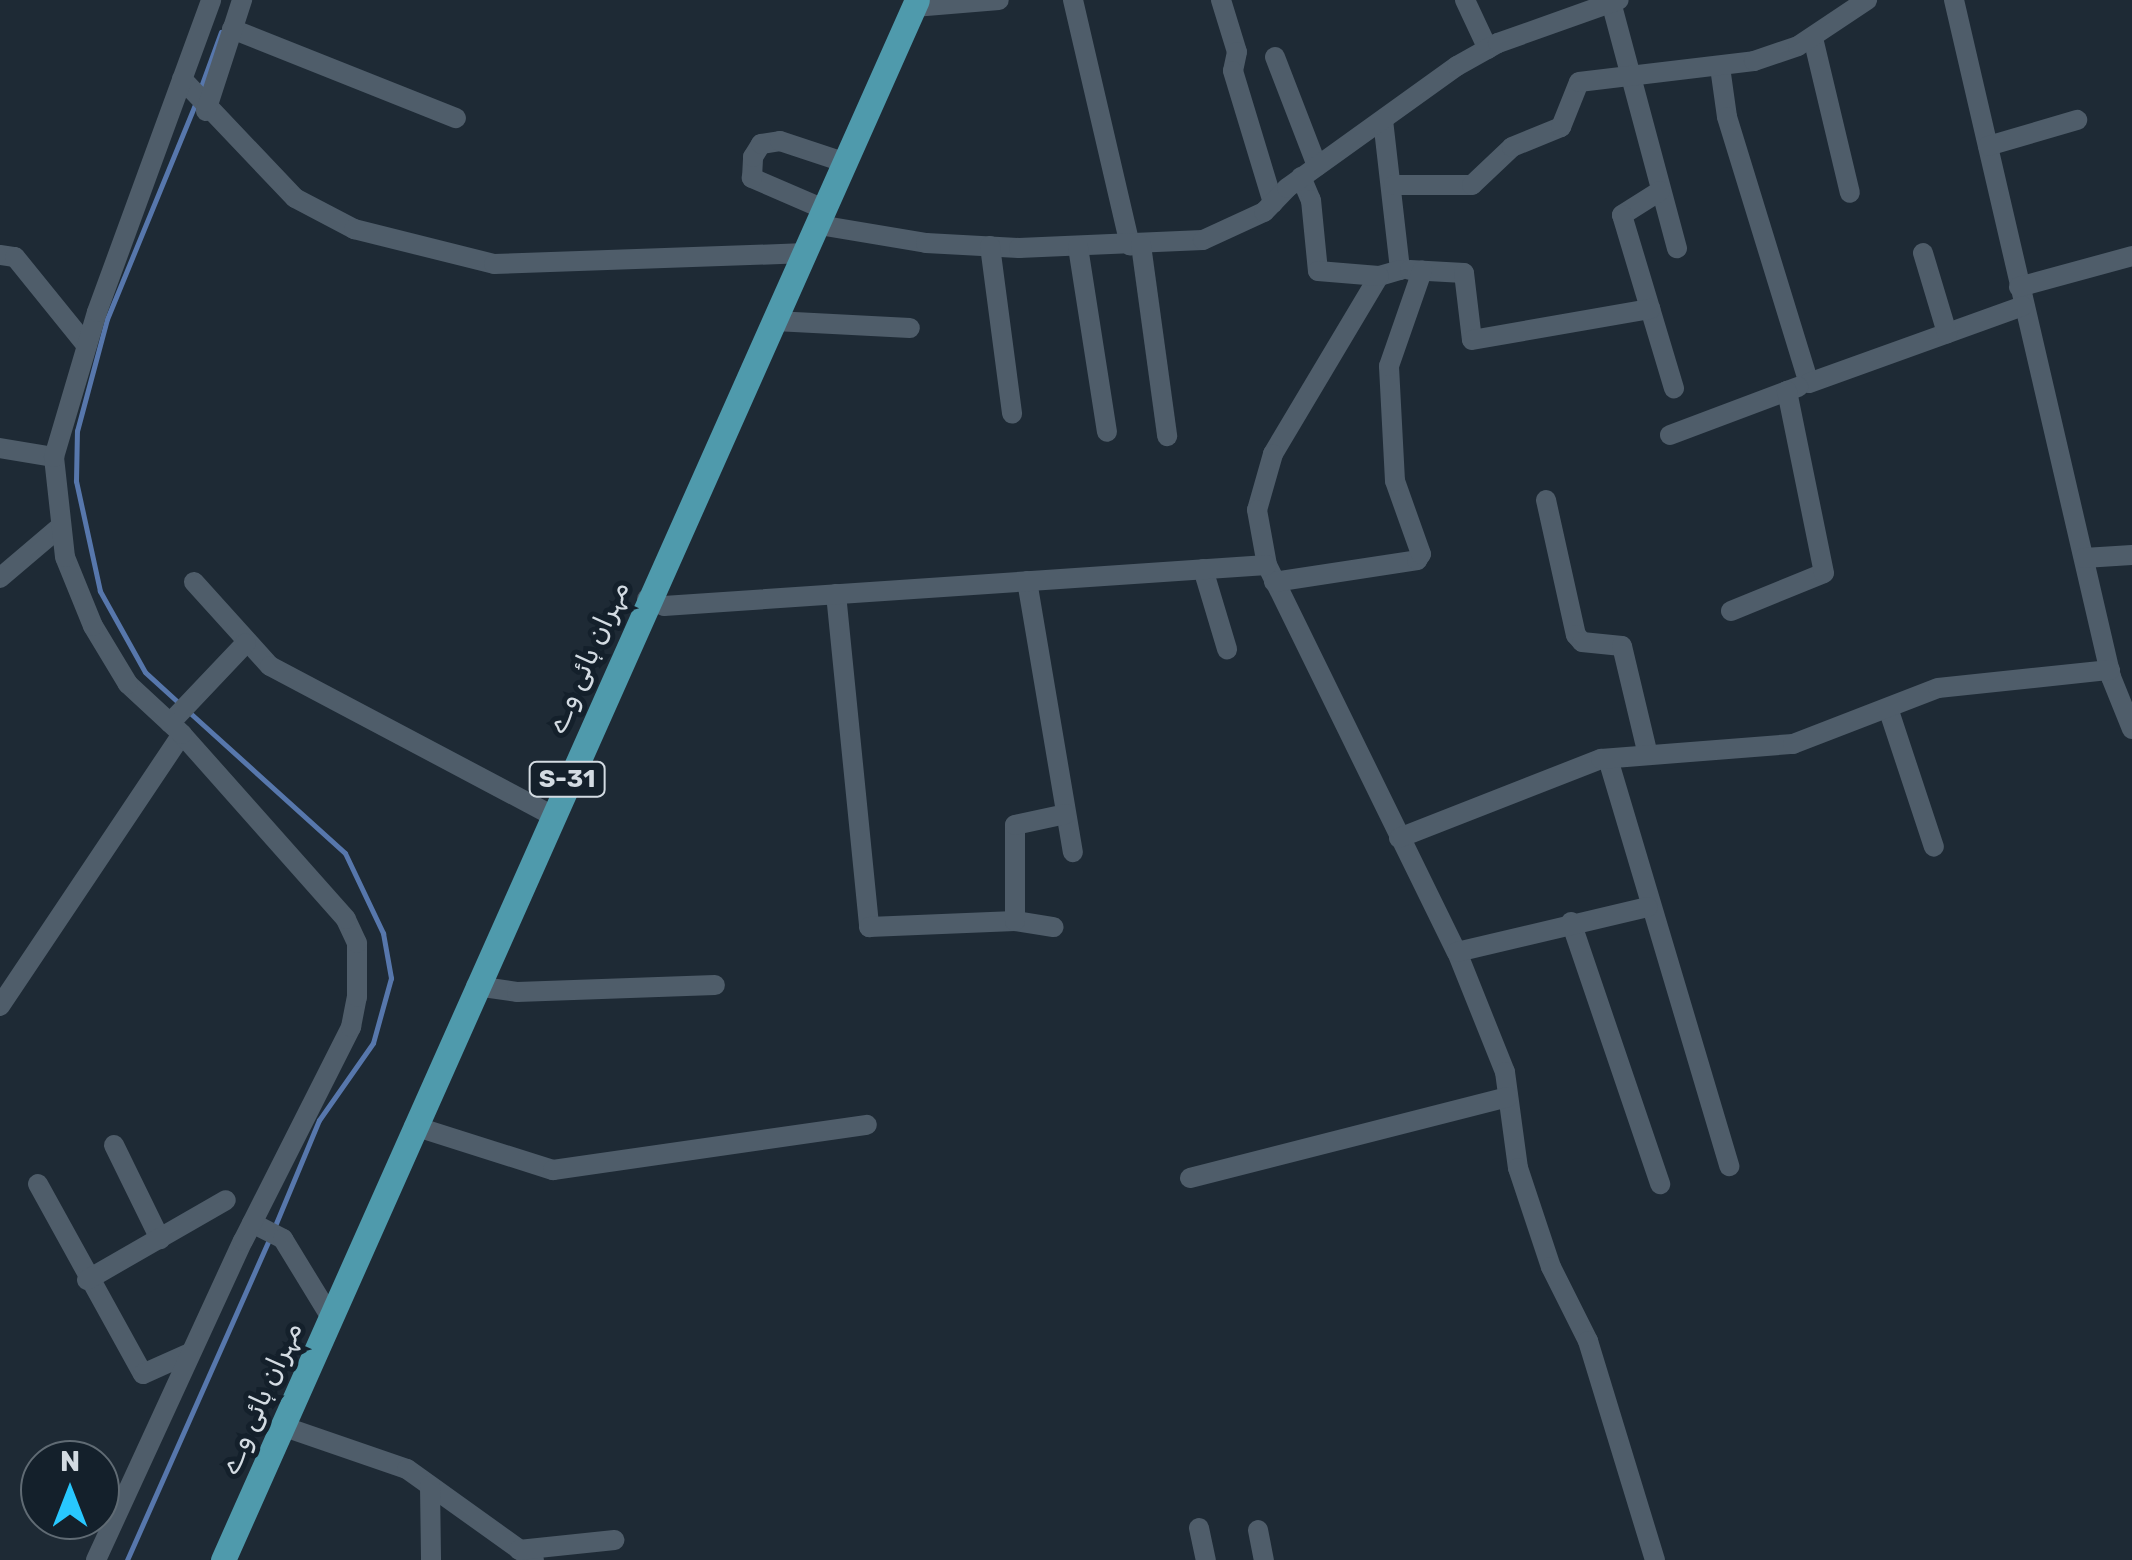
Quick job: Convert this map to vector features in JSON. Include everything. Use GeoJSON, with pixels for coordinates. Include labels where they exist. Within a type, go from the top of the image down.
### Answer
{"type":"FeatureCollection","features":[{"type":"Feature","properties":{"kind":"main road","name":"مہران ہائی وے"},"geometry":{"type":"LineString","coordinates":[[223,1560],[915,3]]}},
{"type":"Feature","properties":{"kind":"street"},"geometry":{"type":"LineString","coordinates":[[96,1560],[190,1353],[264,1228],[352,1027],[356,942],[312,876],[176,729],[128,684],[93,626],[65,558],[54,457],[87,346],[211,0]]}},
{"type":"Feature","properties":{"kind":"street"},"geometry":{"type":"LineString","coordinates":[[204,108],[242,0]]}},
{"type":"Feature","properties":{"kind":"street"},"geometry":{"type":"LineString","coordinates":[[915,3],[999,0]]}},
{"type":"Feature","properties":{"kind":"street"},"geometry":{"type":"LineString","coordinates":[[1073,0],[1135,245],[1167,436]]}},
{"type":"Feature","properties":{"kind":"street"},"geometry":{"type":"LineString","coordinates":[[1220,0],[1236,52],[1233,71],[1273,203]]}},
{"type":"Feature","properties":{"kind":"street"},"geometry":{"type":"LineString","coordinates":[[1464,0],[1488,49]]}},
{"type":"Feature","properties":{"kind":"street"},"geometry":{"type":"LineString","coordinates":[[1394,186],[1472,184],[1512,148],[1562,127],[1579,82],[1720,67],[1812,38],[1867,0]]}},
{"type":"Feature","properties":{"kind":"street"},"geometry":{"type":"LineString","coordinates":[[1954,0],[2110,670],[2132,727]]}},
{"type":"Feature","properties":{"kind":"street"},"geometry":{"type":"LineString","coordinates":[[846,162],[780,141],[760,144],[753,157],[752,178],[822,218],[990,246],[1078,247],[1203,240],[1273,203],[1421,87],[1488,49],[1615,1],[1628,79],[1676,248]]}},
{"type":"Feature","properties":{"kind":"street"},"geometry":{"type":"LineString","coordinates":[[232,28],[456,118]]}},
{"type":"Feature","properties":{"kind":"street"},"geometry":{"type":"LineString","coordinates":[[1812,38],[1850,193]]}},
{"type":"Feature","properties":{"kind":"street"},"geometry":{"type":"LineString","coordinates":[[1275,57],[1309,172],[1318,272],[1380,276],[1411,270],[1464,273],[1472,340],[1650,309]]}},
{"type":"Feature","properties":{"kind":"street"},"geometry":{"type":"LineString","coordinates":[[1720,67],[1727,118],[1809,383]]}},
{"type":"Feature","properties":{"kind":"street"},"geometry":{"type":"LineString","coordinates":[[184,83],[204,108],[316,212],[354,230],[494,264],[806,253]]}},
{"type":"Feature","properties":{"kind":"street"},"geometry":{"type":"LineString","coordinates":[[647,599],[664,606],[1203,569],[1270,574],[1417,560],[1420,554],[1395,481],[1389,366],[1411,270],[1383,120]]}},
{"type":"Feature","properties":{"kind":"street"},"geometry":{"type":"LineString","coordinates":[[1988,146],[2077,120]]}},
{"type":"Feature","properties":{"kind":"street"},"geometry":{"type":"LineString","coordinates":[[1660,191],[1622,216],[1674,388]]}},
{"type":"Feature","properties":{"kind":"street"},"geometry":{"type":"LineString","coordinates":[[990,246],[1012,414]]}},
{"type":"Feature","properties":{"kind":"street"},"geometry":{"type":"LineString","coordinates":[[1078,247],[1107,432]]}},
{"type":"Feature","properties":{"kind":"street"},"geometry":{"type":"LineString","coordinates":[[1923,252],[1947,334]]}},
{"type":"Feature","properties":{"kind":"street"},"geometry":{"type":"LineString","coordinates":[[0,255],[15,257],[87,346]]}},
{"type":"Feature","properties":{"kind":"street"},"geometry":{"type":"LineString","coordinates":[[1670,435],[1947,334],[2021,296],[2132,256]]}},
{"type":"Feature","properties":{"kind":"street"},"geometry":{"type":"LineString","coordinates":[[1380,276],[1273,454],[1257,510],[1270,574],[1458,952],[1508,1097],[1518,1168],[1551,1267],[1588,1342],[1655,1560]]}},
{"type":"Feature","properties":{"kind":"street"},"geometry":{"type":"LineString","coordinates":[[775,321],[910,328]]}},
{"type":"Feature","properties":{"kind":"street"},"geometry":{"type":"LineString","coordinates":[[1731,611],[1824,574],[1788,391]]}},
{"type":"Feature","properties":{"kind":"street"},"geometry":{"type":"LineString","coordinates":[[0,448],[54,457]]}},
{"type":"Feature","properties":{"kind":"street"},"geometry":{"type":"LineString","coordinates":[[1546,500],[1576,635],[1622,646],[1648,756]]}},
{"type":"Feature","properties":{"kind":"street"},"geometry":{"type":"LineString","coordinates":[[0,578],[61,526]]}},
{"type":"Feature","properties":{"kind":"street"},"geometry":{"type":"LineString","coordinates":[[2084,558],[2132,555]]}},
{"type":"Feature","properties":{"kind":"street"},"geometry":{"type":"LineString","coordinates":[[1203,569],[1227,649]]}},
{"type":"Feature","properties":{"kind":"street"},"geometry":{"type":"LineString","coordinates":[[1027,581],[1074,852]]}},
{"type":"Feature","properties":{"kind":"street"},"geometry":{"type":"LineString","coordinates":[[194,582],[246,644],[338,706],[551,815]]}},
{"type":"Feature","properties":{"kind":"street"},"geometry":{"type":"LineString","coordinates":[[836,594],[869,928],[1015,921],[1054,927]]}},
{"type":"Feature","properties":{"kind":"street"},"geometry":{"type":"LineString","coordinates":[[0,1006],[176,729],[246,644]]}},
{"type":"Feature","properties":{"kind":"street"},"geometry":{"type":"LineString","coordinates":[[1399,838],[1608,759],[1793,744],[1960,684],[2110,670]]}},
{"type":"Feature","properties":{"kind":"street"},"geometry":{"type":"LineString","coordinates":[[1888,708],[1934,847]]}},
{"type":"Feature","properties":{"kind":"street"},"geometry":{"type":"LineString","coordinates":[[1608,759],[1648,907],[1729,1166]]}},
{"type":"Feature","properties":{"kind":"street"},"geometry":{"type":"LineString","coordinates":[[1015,921],[1015,825],[1066,814]]}},
{"type":"Feature","properties":{"kind":"street"},"geometry":{"type":"LineString","coordinates":[[1458,952],[1571,922],[1648,907]]}},
{"type":"Feature","properties":{"kind":"street"},"geometry":{"type":"LineString","coordinates":[[1571,922],[1660,1184]]}},
{"type":"Feature","properties":{"kind":"street"},"geometry":{"type":"LineString","coordinates":[[476,986],[517,992],[715,985]]}},
{"type":"Feature","properties":{"kind":"street"},"geometry":{"type":"LineString","coordinates":[[1190,1178],[1508,1097]]}},
{"type":"Feature","properties":{"kind":"street"},"geometry":{"type":"LineString","coordinates":[[414,1126],[553,1170],[867,1125]]}},
{"type":"Feature","properties":{"kind":"street"},"geometry":{"type":"LineString","coordinates":[[114,1145],[160,1239]]}},
{"type":"Feature","properties":{"kind":"street"},"geometry":{"type":"LineString","coordinates":[[38,1184],[87,1280],[143,1374],[190,1353]]}},
{"type":"Feature","properties":{"kind":"street"},"geometry":{"type":"LineString","coordinates":[[87,1280],[226,1200]]}},
{"type":"Feature","properties":{"kind":"street"},"geometry":{"type":"LineString","coordinates":[[264,1228],[330,1316]]}},
{"type":"Feature","properties":{"kind":"street"},"geometry":{"type":"LineString","coordinates":[[282,1426],[407,1469],[526,1555],[614,1540]]}},
{"type":"Feature","properties":{"kind":"street"},"geometry":{"type":"LineString","coordinates":[[430,1486],[430,1560]]}},
{"type":"Feature","properties":{"kind":"street"},"geometry":{"type":"LineString","coordinates":[[1199,1528],[1206,1560]]}},
{"type":"Feature","properties":{"kind":"street"},"geometry":{"type":"LineString","coordinates":[[1258,1530],[1264,1560]]}},
{"type":"Feature","properties":{"kind":"waterway"},"geometry":{"type":"LineString","coordinates":[[199,92],[221,32]]}},
{"type":"Feature","properties":{"kind":"waterway"},"geometry":{"type":"LineString","coordinates":[[180,704],[145,672],[100,591],[76,481],[77,431],[107,319],[196,102]]}},
{"type":"Feature","properties":{"kind":"waterway"},"geometry":{"type":"LineString","coordinates":[[189,712],[345,853],[383,933],[391,978],[373,1043],[319,1120],[274,1228]]}},
{"type":"Feature","properties":{"kind":"waterway"},"geometry":{"type":"LineString","coordinates":[[127,1560],[270,1238]]}}]}
